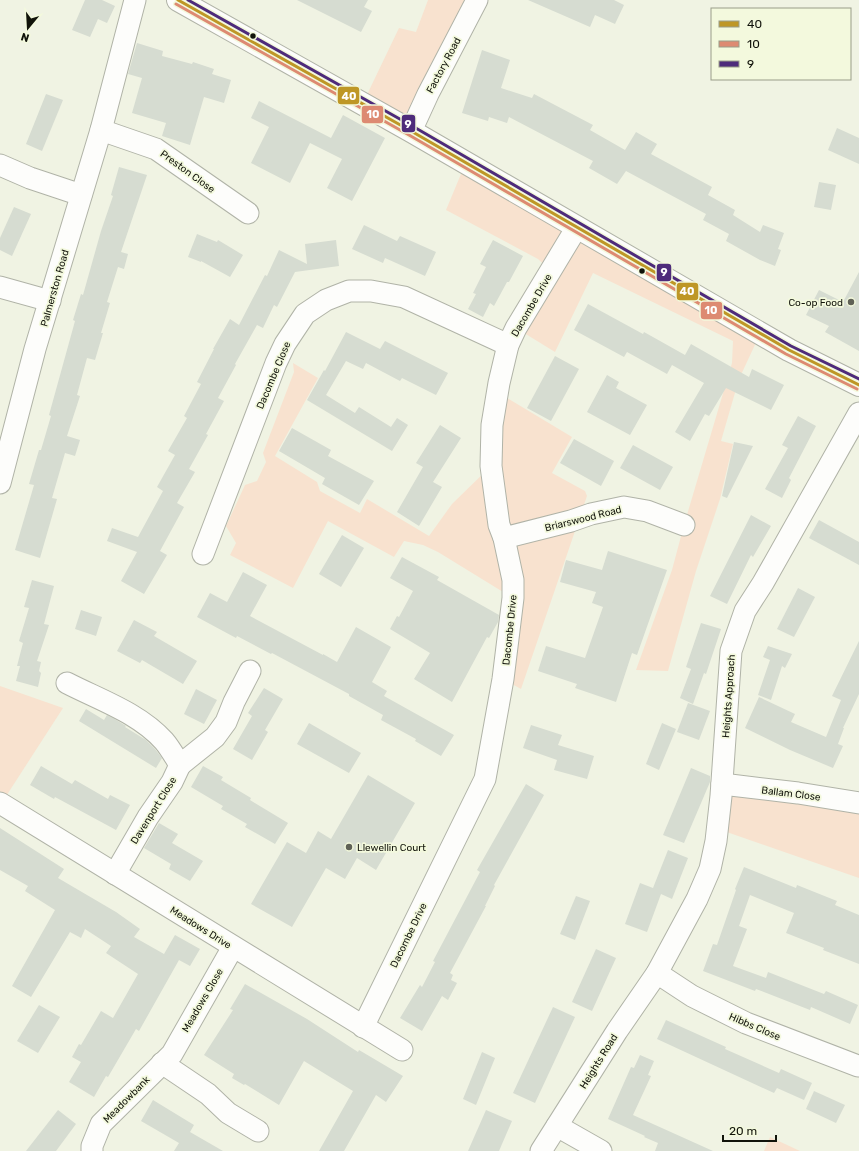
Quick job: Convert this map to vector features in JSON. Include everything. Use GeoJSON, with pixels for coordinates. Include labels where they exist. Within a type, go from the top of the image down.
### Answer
{"type":"FeatureCollection","features":[{"type":"Feature","properties":{"kind":"main road"},"geometry":{"type":"LineString","coordinates":[[178,0],[412,131],[789,350],[859,385]]}},
{"type":"Feature","properties":{"kind":"street","name":"Palmerston Road"},"geometry":{"type":"LineString","coordinates":[[0,483],[35,349],[101,130],[135,0]]}},
{"type":"Feature","properties":{"kind":"street","name":"Factory Road"},"geometry":{"type":"LineString","coordinates":[[412,131],[428,94],[477,0]]}},
{"type":"Feature","properties":{"kind":"street","name":"Preston Close"},"geometry":{"type":"LineString","coordinates":[[101,130],[156,149],[248,213]]}},
{"type":"Feature","properties":{"kind":"street"},"geometry":{"type":"LineString","coordinates":[[0,165],[30,178],[81,196]]}},
{"type":"Feature","properties":{"kind":"street","name":"Dacombe Drive"},"geometry":{"type":"LineString","coordinates":[[363,1026],[485,779],[503,679],[513,598],[512,580],[504,538],[499,525],[491,466],[492,425],[499,383],[508,345],[516,328],[577,227]]}},
{"type":"Feature","properties":{"kind":"street"},"geometry":{"type":"LineString","coordinates":[[0,287],[50,301]]}},
{"type":"Feature","properties":{"kind":"street","name":"Dacombe Close"},"geometry":{"type":"LineString","coordinates":[[203,554],[276,363],[285,344],[306,314],[326,300],[349,291],[371,291],[404,297],[508,345]]}},
{"type":"Feature","properties":{"kind":"street","name":"Heights Approach"},"geometry":{"type":"LineString","coordinates":[[657,973],[697,899],[710,869],[716,841],[722,784],[731,651],[745,611],[763,583],[859,413]]}},
{"type":"Feature","properties":{"kind":"street","name":"Briarswood Road"},"geometry":{"type":"LineString","coordinates":[[504,538],[571,521],[591,514],[624,507],[647,511],[684,525]]}},
{"type":"Feature","properties":{"kind":"street"},"geometry":{"type":"LineString","coordinates":[[180,765],[215,737],[226,722],[234,702],[250,671]]}},
{"type":"Feature","properties":{"kind":"street","name":"Davenport Close"},"geometry":{"type":"LineString","coordinates":[[67,684],[115,706],[146,724],[165,742],[180,765],[172,782],[148,818],[115,874]]}},
{"type":"Feature","properties":{"kind":"street","name":"Ballam Close"},"geometry":{"type":"LineString","coordinates":[[722,784],[858,799]]}},
{"type":"Feature","properties":{"kind":"street","name":"Meadows Drive"},"geometry":{"type":"LineString","coordinates":[[0,803],[402,1050]]}},
{"type":"Feature","properties":{"kind":"street","name":"Meadows Close"},"geometry":{"type":"LineString","coordinates":[[167,1059],[233,947]]}},
{"type":"Feature","properties":{"kind":"street","name":"Hibbs Close"},"geometry":{"type":"LineString","coordinates":[[657,973],[692,996],[746,1023],[858,1066]]}},
{"type":"Feature","properties":{"kind":"street","name":"Heights Road"},"geometry":{"type":"LineString","coordinates":[[541,1151],[617,1031],[657,973]]}},
{"type":"Feature","properties":{"kind":"street"},"geometry":{"type":"LineString","coordinates":[[167,1059],[228,1113],[258,1131]]}},
{"type":"Feature","properties":{"kind":"street","name":"Meadowbank"},"geometry":{"type":"LineString","coordinates":[[92,1151],[92,1146],[101,1124],[167,1059]]}},
{"type":"Feature","properties":{"kind":"street"},"geometry":{"type":"LineString","coordinates":[[557,1126],[601,1151]]}},
{"type":"Feature","properties":{"kind":"shaded area"},"geometry":{"type":"Polygon","coordinates":[[[428,0],[477,0],[411,131],[363,103],[399,28],[416,32],[428,0]]]}},
{"type":"Feature","properties":{"kind":"shaded area"},"geometry":{"type":"Polygon","coordinates":[[[466,162],[760,334],[739,379],[721,441],[733,444],[720,499],[696,571],[668,671],[636,670],[672,570],[732,363],[733,341],[593,273],[555,352],[516,328],[551,271],[538,259],[446,210],[466,162]]]}},
{"type":"Feature","properties":{"kind":"shaded area"},"geometry":{"type":"Polygon","coordinates":[[[293,363],[318,378],[275,456],[317,482],[320,491],[360,513],[367,499],[429,536],[452,504],[491,466],[497,392],[572,437],[552,473],[585,491],[587,496],[521,689],[503,679],[513,598],[438,552],[423,545],[404,541],[394,557],[328,521],[293,588],[230,555],[236,543],[226,526],[245,485],[257,481],[266,462],[263,453],[294,372],[293,363]]]}},
{"type":"Feature","properties":{"kind":"shaded area"},"geometry":{"type":"Polygon","coordinates":[[[0,686],[63,708],[1,804],[0,803],[0,686]]]}},
{"type":"Feature","properties":{"kind":"shaded area"},"geometry":{"type":"Polygon","coordinates":[[[722,784],[859,803],[859,878],[718,829],[722,784]]]}},
{"type":"Feature","properties":{"kind":"shaded area"},"geometry":{"type":"Polygon","coordinates":[[[770,1137],[800,1151],[764,1151],[770,1137]]]}},
{"type":"Feature","properties":{"kind":"building"},"geometry":{"type":"Polygon","coordinates":[[[85,0],[102,0],[115,6],[107,23],[98,19],[90,37],[72,30],[85,0]]]}},
{"type":"Feature","properties":{"kind":"building"},"geometry":{"type":"Polygon","coordinates":[[[297,0],[368,0],[364,7],[372,11],[361,32],[297,0]]]}},
{"type":"Feature","properties":{"kind":"building"},"geometry":{"type":"Polygon","coordinates":[[[528,0],[614,0],[624,5],[615,24],[595,15],[590,27],[528,0]]]}},
{"type":"Feature","properties":{"kind":"building"},"geometry":{"type":"Polygon","coordinates":[[[137,43],[163,51],[162,56],[192,64],[193,62],[214,69],[212,74],[231,80],[224,103],[204,97],[190,145],[162,136],[166,123],[132,113],[142,78],[128,74],[137,43]]]}},
{"type":"Feature","properties":{"kind":"building"},"geometry":{"type":"Polygon","coordinates":[[[482,50],[510,60],[501,88],[532,98],[534,94],[593,125],[590,130],[625,150],[636,132],[657,144],[651,154],[712,187],[708,195],[735,210],[733,215],[760,232],[763,225],[784,233],[778,249],[781,250],[775,266],[760,260],[726,241],[729,234],[703,220],[706,214],[626,171],[617,184],[589,168],[593,161],[509,117],[507,123],[489,117],[488,121],[462,113],[482,50]]]}},
{"type":"Feature","properties":{"kind":"building"},"geometry":{"type":"Polygon","coordinates":[[[46,94],[63,100],[42,151],[26,144],[46,94]]]}},
{"type":"Feature","properties":{"kind":"building"},"geometry":{"type":"Polygon","coordinates":[[[259,101],[331,138],[343,115],[385,138],[352,201],[327,188],[342,159],[310,143],[290,183],[251,163],[269,127],[251,118],[259,101]]]}},
{"type":"Feature","properties":{"kind":"building"},"geometry":{"type":"Polygon","coordinates":[[[837,128],[859,138],[859,164],[828,150],[837,128]]]}},
{"type":"Feature","properties":{"kind":"building"},"geometry":{"type":"Polygon","coordinates":[[[119,167],[147,175],[121,252],[128,254],[124,269],[118,267],[107,302],[110,303],[95,360],[87,358],[77,395],[80,396],[67,436],[80,440],[75,456],[65,453],[52,498],[57,499],[40,558],[15,550],[34,485],[29,484],[51,416],[49,415],[75,321],[73,320],[81,294],[83,295],[101,231],[113,196],[111,195],[119,167]]]}},
{"type":"Feature","properties":{"kind":"building"},"geometry":{"type":"Polygon","coordinates":[[[819,182],[836,185],[831,210],[814,207],[819,182]]]}},
{"type":"Feature","properties":{"kind":"building"},"geometry":{"type":"Polygon","coordinates":[[[14,207],[31,214],[12,256],[0,250],[0,238],[14,207]]]}},
{"type":"Feature","properties":{"kind":"building"},"geometry":{"type":"Polygon","coordinates":[[[364,225],[397,241],[400,236],[436,252],[425,276],[385,258],[383,263],[352,249],[364,225]]]}},
{"type":"Feature","properties":{"kind":"building"},"geometry":{"type":"Polygon","coordinates":[[[197,234],[217,242],[218,240],[243,255],[230,277],[201,261],[188,257],[197,234]]]}},
{"type":"Feature","properties":{"kind":"building"},"geometry":{"type":"Polygon","coordinates":[[[336,240],[339,266],[295,272],[277,307],[274,305],[263,328],[257,325],[235,364],[236,365],[218,398],[224,401],[206,434],[208,435],[189,469],[195,472],[177,503],[184,507],[160,551],[167,555],[144,594],[121,581],[137,552],[107,541],[112,528],[138,537],[163,491],[157,487],[175,455],[168,451],[187,418],[184,416],[201,384],[197,382],[230,319],[239,325],[265,275],[267,276],[279,250],[307,264],[305,244],[336,240]]]}},
{"type":"Feature","properties":{"kind":"building"},"geometry":{"type":"Polygon","coordinates":[[[493,240],[523,256],[494,306],[490,303],[483,317],[468,309],[476,294],[473,293],[486,267],[480,264],[493,240]]]}},
{"type":"Feature","properties":{"kind":"building","name":"Co-op Food"},"geometry":{"type":"Polygon","coordinates":[[[859,272],[859,351],[825,332],[829,326],[806,315],[819,290],[843,302],[859,272]]]}},
{"type":"Feature","properties":{"kind":"building"},"geometry":{"type":"Polygon","coordinates":[[[588,304],[643,334],[644,332],[685,355],[691,344],[749,377],[752,369],[784,385],[771,410],[726,388],[709,416],[705,414],[690,441],[675,432],[704,383],[672,365],[667,374],[627,352],[624,357],[574,330],[588,304]]]}},
{"type":"Feature","properties":{"kind":"building"},"geometry":{"type":"Polygon","coordinates":[[[346,332],[380,349],[385,341],[448,373],[436,395],[402,378],[400,381],[366,363],[363,369],[346,361],[326,395],[355,413],[359,407],[391,427],[397,418],[408,425],[392,451],[307,400],[346,332]]]}},
{"type":"Feature","properties":{"kind":"building"},"geometry":{"type":"Polygon","coordinates":[[[555,356],[579,369],[551,421],[527,408],[555,356]]]}},
{"type":"Feature","properties":{"kind":"building"},"geometry":{"type":"Polygon","coordinates":[[[607,375],[619,382],[616,388],[647,405],[630,435],[587,412],[607,375]]]}},
{"type":"Feature","properties":{"kind":"building"},"geometry":{"type":"Polygon","coordinates":[[[798,416],[816,426],[789,478],[791,480],[782,498],[765,489],[788,448],[782,445],[798,416]]]}},
{"type":"Feature","properties":{"kind":"building"},"geometry":{"type":"Polygon","coordinates":[[[440,425],[461,438],[433,482],[442,487],[419,526],[397,512],[423,467],[416,463],[440,425]]]}},
{"type":"Feature","properties":{"kind":"building"},"geometry":{"type":"Polygon","coordinates":[[[292,428],[331,450],[328,456],[374,481],[359,505],[322,484],[325,478],[279,451],[292,428]]]}},
{"type":"Feature","properties":{"kind":"building"},"geometry":{"type":"Polygon","coordinates":[[[574,439],[614,461],[601,486],[560,463],[574,439]]]}},
{"type":"Feature","properties":{"kind":"building"},"geometry":{"type":"Polygon","coordinates":[[[734,442],[753,446],[727,498],[722,496],[734,442]]]}},
{"type":"Feature","properties":{"kind":"building"},"geometry":{"type":"Polygon","coordinates":[[[633,445],[673,467],[660,490],[620,468],[633,445]]]}},
{"type":"Feature","properties":{"kind":"building"},"geometry":{"type":"Polygon","coordinates":[[[751,515],[771,526],[753,557],[751,555],[727,604],[710,596],[751,515]]]}},
{"type":"Feature","properties":{"kind":"building"},"geometry":{"type":"Polygon","coordinates":[[[819,520],[859,542],[859,565],[809,538],[819,520]]]}},
{"type":"Feature","properties":{"kind":"building"},"geometry":{"type":"Polygon","coordinates":[[[342,535],[364,548],[341,587],[319,574],[342,535]]]}},
{"type":"Feature","properties":{"kind":"building"},"geometry":{"type":"Polygon","coordinates":[[[608,551],[667,570],[637,655],[632,653],[616,702],[575,688],[577,684],[538,671],[546,646],[585,658],[603,607],[592,603],[596,592],[560,582],[566,560],[602,570],[608,551]]]}},
{"type":"Feature","properties":{"kind":"building"},"geometry":{"type":"Polygon","coordinates":[[[402,557],[439,577],[437,580],[499,615],[498,622],[489,638],[487,637],[452,702],[414,679],[430,653],[390,629],[397,616],[399,617],[413,591],[390,578],[402,557]]]}},
{"type":"Feature","properties":{"kind":"building"},"geometry":{"type":"Polygon","coordinates":[[[243,572],[267,585],[250,616],[323,655],[337,662],[356,627],[391,647],[372,682],[387,691],[384,696],[454,735],[441,756],[415,741],[416,739],[381,720],[383,715],[349,696],[349,694],[272,653],[271,654],[237,636],[236,638],[197,617],[210,593],[227,602],[243,572]]]}},
{"type":"Feature","properties":{"kind":"building"},"geometry":{"type":"Polygon","coordinates":[[[32,580],[54,586],[44,624],[49,625],[37,661],[41,662],[39,671],[41,673],[38,687],[16,681],[20,666],[17,666],[23,643],[19,641],[29,608],[24,607],[32,580]]]}},
{"type":"Feature","properties":{"kind":"building"},"geometry":{"type":"Polygon","coordinates":[[[798,588],[815,597],[794,637],[777,629],[798,588]]]}},
{"type":"Feature","properties":{"kind":"building"},"geometry":{"type":"Polygon","coordinates":[[[81,610],[102,617],[96,636],[75,629],[81,610]]]}},
{"type":"Feature","properties":{"kind":"building"},"geometry":{"type":"Polygon","coordinates":[[[134,620],[157,632],[154,636],[197,661],[183,684],[142,660],[140,663],[117,651],[134,620]]]}},
{"type":"Feature","properties":{"kind":"building"},"geometry":{"type":"Polygon","coordinates":[[[701,623],[721,629],[706,674],[704,673],[693,704],[680,698],[691,669],[686,667],[701,623]]]}},
{"type":"Feature","properties":{"kind":"building"},"geometry":{"type":"Polygon","coordinates":[[[859,641],[859,694],[843,728],[838,744],[843,746],[833,768],[790,750],[745,728],[759,697],[795,714],[791,722],[826,737],[841,700],[832,696],[859,641]]]}},
{"type":"Feature","properties":{"kind":"building"},"geometry":{"type":"Polygon","coordinates":[[[768,646],[792,654],[785,668],[782,666],[771,700],[758,695],[770,660],[763,657],[768,646]]]}},
{"type":"Feature","properties":{"kind":"building"},"geometry":{"type":"Polygon","coordinates":[[[264,688],[283,699],[265,730],[268,732],[252,760],[233,749],[252,716],[248,713],[264,688]]]}},
{"type":"Feature","properties":{"kind":"building"},"geometry":{"type":"Polygon","coordinates":[[[196,689],[217,700],[204,724],[184,714],[196,689]]]}},
{"type":"Feature","properties":{"kind":"building"},"geometry":{"type":"Polygon","coordinates":[[[688,703],[710,711],[699,740],[677,732],[688,703]]]}},
{"type":"Feature","properties":{"kind":"building"},"geometry":{"type":"Polygon","coordinates":[[[86,709],[104,720],[107,715],[113,718],[146,740],[162,758],[156,768],[79,721],[86,709]]]}},
{"type":"Feature","properties":{"kind":"building"},"geometry":{"type":"Polygon","coordinates":[[[309,723],[361,753],[349,773],[297,744],[309,723]]]}},
{"type":"Feature","properties":{"kind":"building"},"geometry":{"type":"Polygon","coordinates":[[[662,723],[676,729],[659,770],[646,764],[662,723]]]}},
{"type":"Feature","properties":{"kind":"building"},"geometry":{"type":"Polygon","coordinates":[[[531,725],[562,735],[558,745],[594,756],[587,779],[554,770],[557,760],[523,748],[531,725]]]}},
{"type":"Feature","properties":{"kind":"building"},"geometry":{"type":"Polygon","coordinates":[[[41,766],[72,784],[75,780],[108,799],[110,795],[130,805],[116,830],[55,797],[54,799],[30,785],[41,766]]]}},
{"type":"Feature","properties":{"kind":"building"},"geometry":{"type":"Polygon","coordinates":[[[203,766],[223,777],[221,780],[251,798],[250,800],[288,823],[275,844],[245,827],[247,824],[221,809],[223,806],[191,787],[203,766]]]}},
{"type":"Feature","properties":{"kind":"building"},"geometry":{"type":"Polygon","coordinates":[[[691,768],[710,776],[710,782],[684,843],[663,835],[691,768]]]}},
{"type":"Feature","properties":{"kind":"building","name":"Llewellin Court"},"geometry":{"type":"Polygon","coordinates":[[[368,775],[415,803],[376,870],[357,858],[345,879],[326,868],[292,927],[251,904],[287,842],[306,853],[318,831],[331,839],[368,775]]]}},
{"type":"Feature","properties":{"kind":"building"},"geometry":{"type":"Polygon","coordinates":[[[526,784],[544,795],[494,885],[495,886],[486,906],[450,973],[453,975],[451,980],[457,983],[448,1000],[442,996],[422,1031],[400,1018],[420,985],[422,987],[435,962],[433,961],[480,872],[477,870],[526,784]]]}},
{"type":"Feature","properties":{"kind":"building"},"geometry":{"type":"Polygon","coordinates":[[[159,823],[178,834],[172,843],[203,861],[190,881],[169,869],[171,864],[144,848],[159,823]]]}},
{"type":"Feature","properties":{"kind":"building"},"geometry":{"type":"Polygon","coordinates":[[[0,828],[64,869],[58,878],[116,912],[140,929],[134,937],[164,954],[175,935],[200,949],[190,966],[179,960],[139,1031],[136,1029],[108,1077],[106,1076],[94,1097],[69,1082],[81,1062],[72,1057],[79,1044],[81,1045],[101,1011],[113,1018],[138,974],[106,953],[111,946],[85,929],[81,938],[70,932],[31,997],[12,986],[55,910],[25,891],[28,886],[0,870],[0,828]]]}},
{"type":"Feature","properties":{"kind":"building"},"geometry":{"type":"Polygon","coordinates":[[[668,850],[688,858],[672,899],[661,894],[647,932],[625,924],[640,883],[653,888],[668,850]]]}},
{"type":"Feature","properties":{"kind":"building"},"geometry":{"type":"Polygon","coordinates":[[[744,867],[796,888],[797,885],[837,901],[835,905],[859,915],[859,964],[786,933],[794,913],[750,895],[739,926],[747,929],[733,966],[766,978],[768,972],[824,994],[826,991],[858,1005],[850,1024],[811,1007],[810,1010],[756,989],[755,991],[703,971],[713,944],[717,945],[736,890],[735,889],[744,867]]]}},
{"type":"Feature","properties":{"kind":"building"},"geometry":{"type":"Polygon","coordinates":[[[576,896],[590,901],[575,940],[560,934],[576,896]]]}},
{"type":"Feature","properties":{"kind":"building"},"geometry":{"type":"Polygon","coordinates":[[[596,949],[616,958],[592,1011],[572,1002],[596,949]]]}},
{"type":"Feature","properties":{"kind":"building"},"geometry":{"type":"Polygon","coordinates":[[[245,984],[307,1019],[358,1052],[359,1050],[403,1076],[386,1102],[376,1095],[344,1151],[319,1151],[353,1091],[304,1061],[279,1105],[245,1084],[244,1085],[232,1078],[234,1074],[204,1055],[233,1010],[230,1009],[245,984]]]}},
{"type":"Feature","properties":{"kind":"building"},"geometry":{"type":"Polygon","coordinates":[[[39,1005],[60,1017],[38,1053],[17,1041],[39,1005]]]}},
{"type":"Feature","properties":{"kind":"building"},"geometry":{"type":"Polygon","coordinates":[[[553,1007],[575,1017],[535,1103],[513,1093],[553,1007]]]}},
{"type":"Feature","properties":{"kind":"building"},"geometry":{"type":"Polygon","coordinates":[[[666,1020],[726,1047],[725,1049],[779,1073],[781,1069],[812,1083],[804,1100],[777,1088],[774,1093],[657,1039],[666,1020]]]}},
{"type":"Feature","properties":{"kind":"building"},"geometry":{"type":"Polygon","coordinates":[[[482,1052],[495,1058],[476,1105],[463,1099],[482,1052]]]}},
{"type":"Feature","properties":{"kind":"building"},"geometry":{"type":"Polygon","coordinates":[[[640,1055],[654,1061],[648,1075],[651,1076],[633,1115],[713,1151],[655,1151],[658,1143],[608,1119],[631,1067],[634,1068],[640,1055]]]}},
{"type":"Feature","properties":{"kind":"building"},"geometry":{"type":"Polygon","coordinates":[[[814,1091],[845,1105],[836,1123],[806,1109],[814,1091]]]}},
{"type":"Feature","properties":{"kind":"building"},"geometry":{"type":"Polygon","coordinates":[[[153,1100],[194,1125],[190,1132],[223,1151],[174,1151],[179,1143],[141,1121],[153,1100]]]}},
{"type":"Feature","properties":{"kind":"building"},"geometry":{"type":"Polygon","coordinates":[[[58,1110],[76,1124],[56,1151],[26,1151],[58,1110]]]}},
{"type":"Feature","properties":{"kind":"building"},"geometry":{"type":"Polygon","coordinates":[[[486,1110],[512,1121],[499,1151],[468,1151],[486,1110]]]}},
{"type":"Feature","properties":{"kind":"transit line","name":"40"},"geometry":{"type":"LineString","coordinates":[[178,0],[411,131],[789,350],[859,385]]}},
{"type":"Feature","properties":{"kind":"transit line","name":"9"},"geometry":{"type":"LineString","coordinates":[[188,0],[414,127],[791,346],[859,379]]}},
{"type":"Feature","properties":{"kind":"transit line","name":"10"},"geometry":{"type":"LineString","coordinates":[[176,4],[409,135],[786,354],[857,389]]}},
{"type":"Feature","properties":{"kind":"place","name":"Co-op Food"},"geometry":{"type":"Point","coordinates":[851,302]}},
{"type":"Feature","properties":{"kind":"place","name":"Llewellin Court"},"geometry":{"type":"Point","coordinates":[349,847]}}]}
